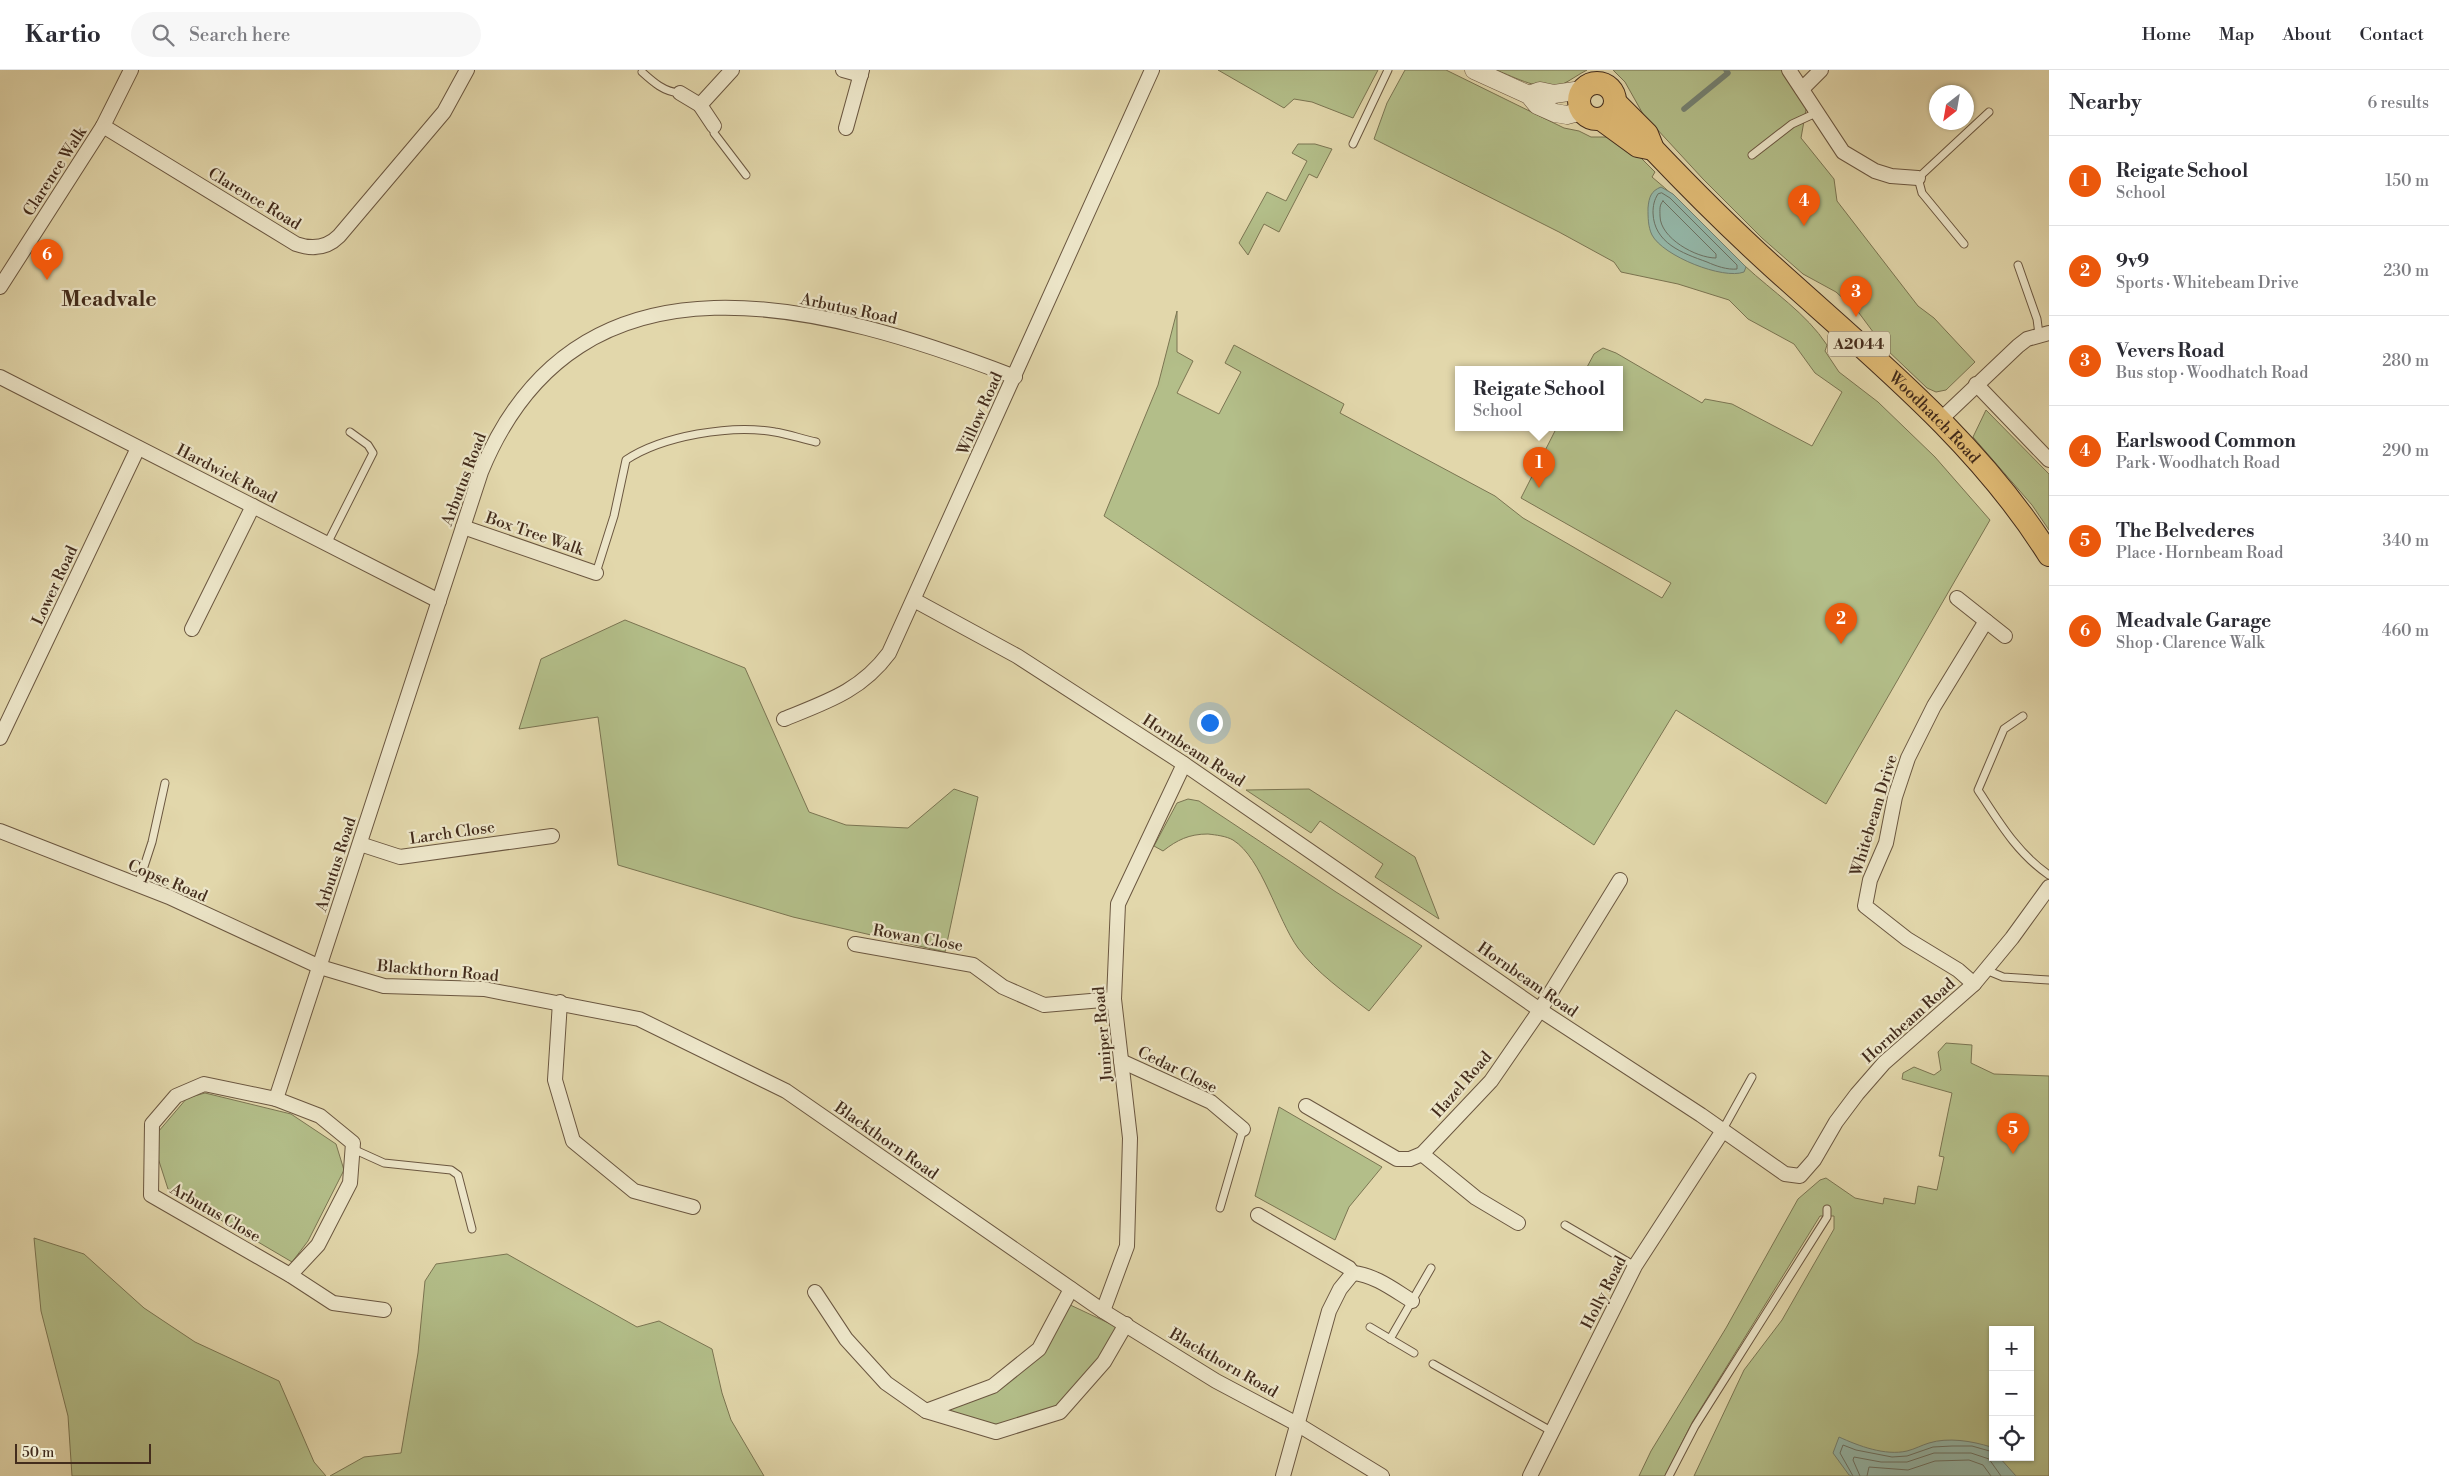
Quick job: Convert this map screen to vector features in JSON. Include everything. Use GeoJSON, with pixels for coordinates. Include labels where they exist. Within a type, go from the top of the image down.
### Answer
{"type":"FeatureCollection","features":[{"type":"Feature","properties":{"kind":"main road","name":"Woodhatch Road"},"geometry":{"type":"LineString","coordinates":[[1594,96],[1638,146],[1653,149],[1726,224],[1880,363],[1960,442],[2007,497],[2049,555]]}},
{"type":"Feature","properties":{"kind":"street","name":"Clarence Walk"},"geometry":{"type":"LineString","coordinates":[[0,287],[104,126],[131,70]]}},
{"type":"Feature","properties":{"kind":"street","name":"Clarence Road"},"geometry":{"type":"LineString","coordinates":[[104,126],[296,244],[320,247],[327,245],[340,236],[444,112],[467,70]]}},
{"type":"Feature","properties":{"kind":"street"},"geometry":{"type":"LineString","coordinates":[[700,105],[732,70]]}},
{"type":"Feature","properties":{"kind":"street"},"geometry":{"type":"LineString","coordinates":[[844,70],[862,72],[846,128]]}},
{"type":"Feature","properties":{"kind":"street","name":"Willow Road"},"geometry":{"type":"LineString","coordinates":[[784,719],[847,692],[872,674],[889,653],[1152,70]]}},
{"type":"Feature","properties":{"kind":"street"},"geometry":{"type":"LineString","coordinates":[[1474,70],[1528,95],[1537,105],[1567,115],[1594,96]]}},
{"type":"Feature","properties":{"kind":"street"},"geometry":{"type":"LineString","coordinates":[[1789,70],[1842,152],[1875,171],[1891,176],[1918,178]]}},
{"type":"Feature","properties":{"kind":"street"},"geometry":{"type":"LineString","coordinates":[[1802,89],[1821,70]]}},
{"type":"Feature","properties":{"kind":"street"},"geometry":{"type":"LineString","coordinates":[[680,93],[700,105],[714,126]]}},
{"type":"Feature","properties":{"kind":"street","name":"Arbutus Road"},"geometry":{"type":"LineString","coordinates":[[320,967],[463,527],[491,448],[503,425],[530,390],[554,366],[576,349],[621,325],[669,311],[719,306],[820,317],[885,332],[947,351],[1015,377]]}},
{"type":"Feature","properties":{"kind":"street"},"geometry":{"type":"LineString","coordinates":[[1939,421],[2018,346],[2044,334]]}},
{"type":"Feature","properties":{"kind":"street","name":"Hardwick Road"},"geometry":{"type":"LineString","coordinates":[[0,377],[439,601]]}},
{"type":"Feature","properties":{"kind":"street"},"geometry":{"type":"LineString","coordinates":[[1976,384],[2049,460]]}},
{"type":"Feature","properties":{"kind":"street","name":"Lower Road"},"geometry":{"type":"LineString","coordinates":[[0,738],[138,448]]}},
{"type":"Feature","properties":{"kind":"street"},"geometry":{"type":"LineString","coordinates":[[192,629],[253,506]]}},
{"type":"Feature","properties":{"kind":"street","name":"Box Tree Walk"},"geometry":{"type":"LineString","coordinates":[[463,527],[596,573]]}},
{"type":"Feature","properties":{"kind":"street"},"geometry":{"type":"LineString","coordinates":[[1957,598],[2005,636]]}},
{"type":"Feature","properties":{"kind":"street","name":"Hornbeam Road"},"geometry":{"type":"LineString","coordinates":[[914,600],[1017,656],[1184,764],[1540,1010],[1701,1115],[1722,1132],[1784,1174],[1800,1176],[1814,1160],[1836,1122],[1857,1094],[1884,1063],[1974,984],[2049,887]]}},
{"type":"Feature","properties":{"kind":"street","name":"Whitebeam Drive"},"geometry":{"type":"LineString","coordinates":[[1974,984],[1958,970],[1901,934],[1865,906],[1870,880],[1886,844],[1895,797],[1908,758],[1934,706],[1986,621]]}},
{"type":"Feature","properties":{"kind":"street","name":"Juniper Road"},"geometry":{"type":"LineString","coordinates":[[1103,1311],[1127,1246],[1130,1138],[1114,999],[1118,904],[1184,764]]}},
{"type":"Feature","properties":{"kind":"street","name":"Copse Road"},"geometry":{"type":"LineString","coordinates":[[0,831],[138,885],[320,967]]}},
{"type":"Feature","properties":{"kind":"street","name":"Larch Close"},"geometry":{"type":"LineString","coordinates":[[360,844],[400,858],[552,836]]}},
{"type":"Feature","properties":{"kind":"street","name":"Hazel Road"},"geometry":{"type":"LineString","coordinates":[[1422,1154],[1491,1081],[1540,1010],[1620,880]]}},
{"type":"Feature","properties":{"kind":"street","name":"Rowan Close"},"geometry":{"type":"LineString","coordinates":[[855,944],[973,965],[1004,986],[1044,1004],[1114,999]]}},
{"type":"Feature","properties":{"kind":"street"},"geometry":{"type":"LineString","coordinates":[[276,1099],[320,967]]}},
{"type":"Feature","properties":{"kind":"street","name":"Blackthorn Road"},"geometry":{"type":"LineString","coordinates":[[320,967],[384,986],[484,989],[560,1002],[639,1019],[786,1091],[1103,1311],[1216,1380],[1297,1424],[1382,1476]]}},
{"type":"Feature","properties":{"kind":"street"},"geometry":{"type":"LineString","coordinates":[[560,1002],[555,1080],[573,1141],[634,1191],[693,1207]]}},
{"type":"Feature","properties":{"kind":"street","name":"Cedar Close"},"geometry":{"type":"LineString","coordinates":[[1121,1061],[1211,1102],[1243,1129]]}},
{"type":"Feature","properties":{"kind":"street","name":"Arbutus Close"},"geometry":{"type":"LineString","coordinates":[[353,1149],[353,1143],[320,1116],[276,1099],[204,1084],[176,1096],[152,1124],[151,1195],[290,1275],[333,1303],[384,1310]]}},
{"type":"Feature","properties":{"kind":"street"},"geometry":{"type":"LineString","coordinates":[[1306,1106],[1397,1158],[1410,1159],[1422,1154],[1476,1198],[1518,1223]]}},
{"type":"Feature","properties":{"kind":"street","name":"Holly Road"},"geometry":{"type":"LineString","coordinates":[[1530,1476],[1634,1266],[1722,1132]]}},
{"type":"Feature","properties":{"kind":"street"},"geometry":{"type":"LineString","coordinates":[[290,1275],[318,1245],[350,1184],[353,1149]]}},
{"type":"Feature","properties":{"kind":"street"},"geometry":{"type":"LineString","coordinates":[[1258,1215],[1349,1268],[1353,1273],[1363,1274],[1378,1281],[1412,1301]]}},
{"type":"Feature","properties":{"kind":"street"},"geometry":{"type":"LineString","coordinates":[[1283,1476],[1329,1311],[1340,1289],[1353,1273]]}},
{"type":"Feature","properties":{"kind":"street"},"geometry":{"type":"LineString","coordinates":[[926,1411],[993,1386],[1039,1349],[1071,1289]]}},
{"type":"Feature","properties":{"kind":"street"},"geometry":{"type":"LineString","coordinates":[[815,1292],[846,1339],[886,1382],[926,1411],[996,1432],[1060,1412],[1104,1362],[1126,1324]]}},
{"type":"Feature","properties":{"kind":"lane"},"geometry":{"type":"LineString","coordinates":[[1353,144],[1388,70]]}},
{"type":"Feature","properties":{"kind":"lane"},"geometry":{"type":"LineString","coordinates":[[642,72],[657,86],[671,92],[680,93]]}},
{"type":"Feature","properties":{"kind":"lane"},"geometry":{"type":"LineString","coordinates":[[1964,244],[1922,193],[1918,178],[1988,112]]}},
{"type":"Feature","properties":{"kind":"lane"},"geometry":{"type":"LineString","coordinates":[[1752,155],[1792,124],[1816,113]]}},
{"type":"Feature","properties":{"kind":"lane"},"geometry":{"type":"LineString","coordinates":[[714,126],[714,133],[746,175]]}},
{"type":"Feature","properties":{"kind":"lane"},"geometry":{"type":"LineString","coordinates":[[2018,265],[2044,334]]}},
{"type":"Feature","properties":{"kind":"lane"},"geometry":{"type":"LineString","coordinates":[[596,573],[614,516],[626,460],[639,452],[673,440],[726,430],[773,431],[816,442]]}},
{"type":"Feature","properties":{"kind":"lane"},"geometry":{"type":"LineString","coordinates":[[327,544],[373,453],[368,445],[350,432]]}},
{"type":"Feature","properties":{"kind":"lane"},"geometry":{"type":"LineString","coordinates":[[2023,716],[2004,729],[1978,790],[2010,840],[2049,875]]}},
{"type":"Feature","properties":{"kind":"lane"},"geometry":{"type":"LineString","coordinates":[[138,885],[152,842],[165,783]]}},
{"type":"Feature","properties":{"kind":"lane"},"geometry":{"type":"LineString","coordinates":[[1986,970],[2003,977],[2049,980]]}},
{"type":"Feature","properties":{"kind":"lane"},"geometry":{"type":"LineString","coordinates":[[1722,1132],[1752,1077]]}},
{"type":"Feature","properties":{"kind":"lane"},"geometry":{"type":"LineString","coordinates":[[1220,1208],[1243,1129]]}},
{"type":"Feature","properties":{"kind":"lane"},"geometry":{"type":"LineString","coordinates":[[353,1149],[384,1163],[451,1170],[458,1175],[472,1229]]}},
{"type":"Feature","properties":{"kind":"lane"},"geometry":{"type":"LineString","coordinates":[[1669,1476],[1695,1426],[1827,1217],[1827,1209]]}},
{"type":"Feature","properties":{"kind":"lane"},"geometry":{"type":"LineString","coordinates":[[1565,1226],[1634,1266]]}},
{"type":"Feature","properties":{"kind":"lane"},"geometry":{"type":"LineString","coordinates":[[1390,1339],[1431,1268]]}},
{"type":"Feature","properties":{"kind":"lane"},"geometry":{"type":"LineString","coordinates":[[1370,1327],[1414,1352]]}},
{"type":"Feature","properties":{"kind":"lane"},"geometry":{"type":"LineString","coordinates":[[1433,1364],[1551,1431]]}},
{"type":"Feature","properties":{"kind":"green space"},"geometry":{"type":"Polygon","coordinates":[[[1218,70],[1378,70],[1353,118],[1312,102],[1294,99],[1284,108],[1218,70]]]}},
{"type":"Feature","properties":{"kind":"green space"},"geometry":{"type":"Polygon","coordinates":[[[1405,70],[1446,70],[1564,128],[1579,131],[1591,137],[1607,137],[1641,158],[1655,172],[1652,177],[1745,266],[1789,303],[1819,333],[1827,345],[1825,351],[1839,372],[1878,402],[1935,457],[1990,520],[1826,804],[1676,710],[1594,845],[1104,516],[1158,385],[1177,311],[1177,352],[1193,361],[1177,393],[1219,414],[1241,372],[1225,363],[1234,345],[1344,404],[1340,413],[1495,496],[1523,518],[1662,598],[1671,583],[1521,498],[1555,431],[1623,431],[1623,366],[1588,366],[1594,354],[1603,348],[1616,353],[1702,403],[1705,399],[1732,404],[1812,446],[1842,392],[1815,373],[1794,344],[1748,319],[1729,300],[1678,284],[1621,272],[1614,262],[1559,232],[1374,139],[1387,103],[1405,70]]]}},
{"type":"Feature","properties":{"kind":"green space"},"geometry":{"type":"Polygon","coordinates":[[[1496,70],[1587,70],[1563,84],[1546,87],[1529,83],[1496,70]]]}},
{"type":"Feature","properties":{"kind":"green space"},"geometry":{"type":"Polygon","coordinates":[[[1613,70],[1782,70],[1807,104],[1801,138],[1834,179],[1837,201],[1918,306],[1934,318],[1975,362],[1946,390],[1936,392],[1927,388],[1885,348],[1859,313],[1836,292],[1803,274],[1762,238],[1703,179],[1643,114],[1625,82],[1613,70]]]}},
{"type":"Feature","properties":{"kind":"green space"},"geometry":{"type":"Polygon","coordinates":[[[1298,144],[1315,144],[1332,149],[1317,178],[1309,174],[1279,232],[1264,224],[1248,255],[1239,243],[1267,192],[1286,201],[1307,161],[1292,153],[1298,144]]]}},
{"type":"Feature","properties":{"kind":"green space"},"geometry":{"type":"Polygon","coordinates":[[[1986,410],[2049,474],[2049,530],[2032,505],[1973,437],[1986,410]]]}},
{"type":"Feature","properties":{"kind":"green space"},"geometry":{"type":"Polygon","coordinates":[[[625,620],[745,668],[809,812],[846,825],[908,828],[954,789],[978,797],[945,952],[793,917],[618,865],[598,717],[519,729],[541,659],[625,620]]]}},
{"type":"Feature","properties":{"kind":"green space"},"geometry":{"type":"Polygon","coordinates":[[[1309,789],[1415,857],[1439,919],[1375,877],[1383,864],[1320,821],[1311,833],[1246,790],[1309,789]]]}},
{"type":"Feature","properties":{"kind":"green space"},"geometry":{"type":"Polygon","coordinates":[[[1188,799],[1199,801],[1336,892],[1422,946],[1369,1011],[1322,974],[1305,957],[1290,936],[1261,874],[1243,849],[1233,840],[1221,836],[1201,834],[1184,838],[1163,851],[1154,846],[1177,803],[1188,799]]]}},
{"type":"Feature","properties":{"kind":"green space"},"geometry":{"type":"Polygon","coordinates":[[[1946,1043],[1972,1045],[1971,1063],[1994,1074],[2049,1076],[2049,1476],[1694,1476],[1744,1370],[1782,1320],[1834,1229],[1834,1216],[1820,1216],[1693,1421],[1665,1476],[1639,1476],[1651,1451],[1726,1328],[1798,1199],[1820,1180],[1826,1178],[1855,1198],[1883,1204],[1884,1198],[1915,1204],[1918,1186],[1937,1190],[1944,1157],[1939,1156],[1952,1093],[1902,1079],[1903,1073],[1914,1067],[1934,1075],[1941,1070],[1938,1052],[1946,1043]]]}},
{"type":"Feature","properties":{"kind":"green space"},"geometry":{"type":"Polygon","coordinates":[[[205,1093],[291,1114],[336,1144],[344,1170],[308,1241],[292,1262],[168,1189],[158,1158],[158,1132],[187,1098],[205,1093]]]}},
{"type":"Feature","properties":{"kind":"green space"},"geometry":{"type":"Polygon","coordinates":[[[1279,1107],[1382,1167],[1349,1207],[1335,1240],[1255,1196],[1279,1107]]]}},
{"type":"Feature","properties":{"kind":"green space"},"geometry":{"type":"Polygon","coordinates":[[[34,1238],[84,1254],[144,1308],[195,1342],[279,1381],[314,1462],[326,1476],[72,1476],[68,1416],[41,1311],[34,1238]]]}},
{"type":"Feature","properties":{"kind":"green space"},"geometry":{"type":"Polygon","coordinates":[[[507,1254],[637,1327],[659,1321],[712,1349],[722,1393],[731,1420],[764,1476],[330,1476],[364,1457],[401,1453],[418,1353],[425,1281],[436,1264],[507,1254]]]}},
{"type":"Feature","properties":{"kind":"green space"},"geometry":{"type":"Polygon","coordinates":[[[1066,1303],[1117,1327],[1103,1359],[1059,1407],[996,1426],[936,1410],[1018,1371],[1066,1303]]]}},
{"type":"Feature","properties":{"kind":"water"},"geometry":{"type":"Polygon","coordinates":[[[1661,187],[1673,194],[1746,267],[1744,272],[1734,274],[1722,273],[1694,264],[1668,251],[1658,243],[1650,229],[1648,208],[1651,195],[1661,187]]]}},
{"type":"Feature","properties":{"kind":"water"},"geometry":{"type":"Polygon","coordinates":[[[1839,1437],[1864,1447],[1890,1452],[1907,1451],[1936,1441],[1960,1440],[1989,1446],[1989,1461],[2003,1461],[2016,1476],[1852,1476],[1849,1475],[1833,1453],[1839,1437]]]}},
{"type":"Feature","properties":{"kind":"waterway"},"geometry":{"type":"LineString","coordinates":[[1684,109],[1728,73],[1726,70]]}},
{"type":"Feature","properties":{"kind":"place","name":"Earlswood Common"},"geometry":{"type":"Point","coordinates":[1804,226]}},
{"type":"Feature","properties":{"kind":"place","name":"Meadvale Garage"},"geometry":{"type":"Point","coordinates":[47,280]}},
{"type":"Feature","properties":{"kind":"place","name":"Vevers Road"},"geometry":{"type":"Point","coordinates":[1856,317]}},
{"type":"Feature","properties":{"kind":"place","name":"Reigate School"},"geometry":{"type":"Point","coordinates":[1539,488]}},
{"type":"Feature","properties":{"kind":"place","name":"9v9"},"geometry":{"type":"Point","coordinates":[1841,644]}},
{"type":"Feature","properties":{"kind":"place","name":"The Belvederes"},"geometry":{"type":"Point","coordinates":[2013,1154]}},
{"type":"Feature","properties":{"kind":"district","name":"Meadvale"},"geometry":{"type":"Point","coordinates":[109,299]}}]}
